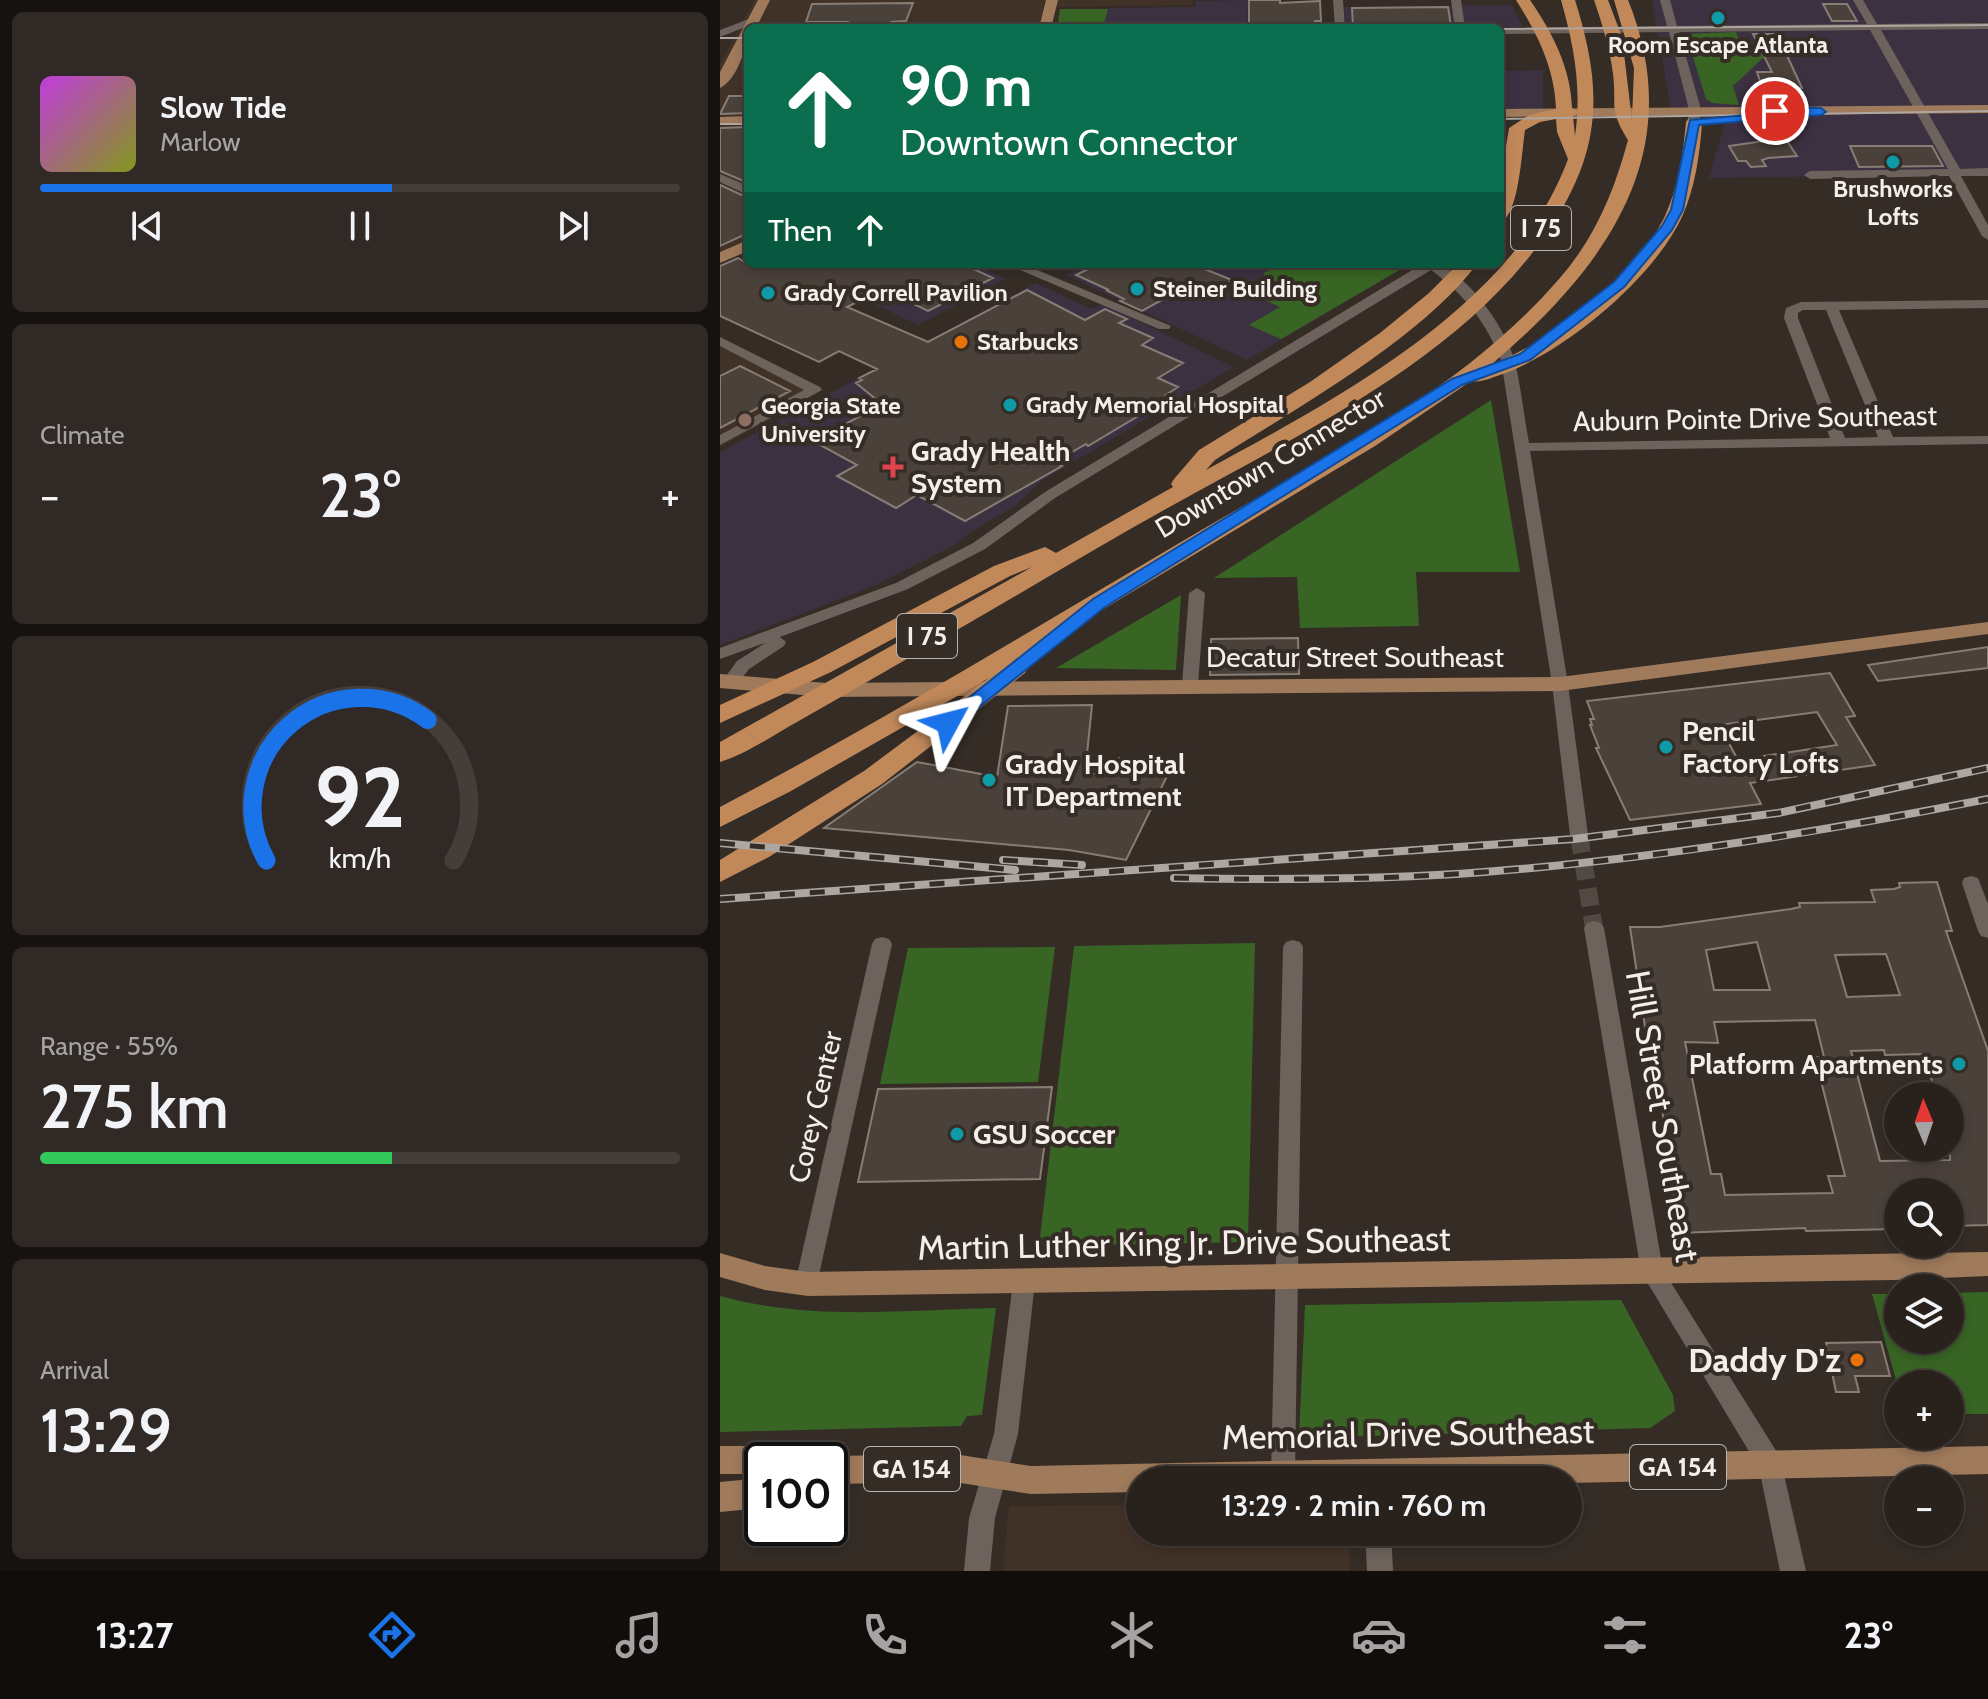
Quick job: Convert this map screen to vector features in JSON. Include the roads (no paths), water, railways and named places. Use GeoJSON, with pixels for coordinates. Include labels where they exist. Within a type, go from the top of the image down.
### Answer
{"type":"FeatureCollection","features":[{"type":"Feature","properties":{"kind":"highway"},"geometry":{"type":"LineString","coordinates":[[1523,0],[1548,41],[1563,89],[1565,132],[1576,158]]}},
{"type":"Feature","properties":{"kind":"highway","name":"Downtown Connector"},"geometry":{"type":"LineString","coordinates":[[720,753],[1367,383],[1458,317],[1490,288],[1549,216],[1586,131],[1589,97],[1568,0]]}},
{"type":"Feature","properties":{"kind":"highway"},"geometry":{"type":"LineString","coordinates":[[1587,0],[1601,20],[1621,76],[1621,115],[1636,134]]}},
{"type":"Feature","properties":{"kind":"highway"},"geometry":{"type":"LineString","coordinates":[[1589,97],[1601,75],[1601,0]]}},
{"type":"Feature","properties":{"kind":"highway","name":"I 75"},"geometry":{"type":"LineString","coordinates":[[1483,367],[1563,288],[1612,219],[1636,134],[1642,75],[1621,0]]}},
{"type":"Feature","properties":{"kind":"highway"},"geometry":{"type":"LineString","coordinates":[[1629,20],[1637,10],[1636,0]]}},
{"type":"Feature","properties":{"kind":"highway"},"geometry":{"type":"LineString","coordinates":[[1504,196],[1517,128],[1527,122],[1570,112]]}},
{"type":"Feature","properties":{"kind":"highway","name":"Downtown Connector"},"geometry":{"type":"LineString","coordinates":[[720,818],[889,727],[1099,603],[1483,367],[1530,354],[1619,285],[1668,227],[1677,210],[1694,117]]}},
{"type":"Feature","properties":{"kind":"highway"},"geometry":{"type":"LineString","coordinates":[[1504,177],[1506,186]]}},
{"type":"Feature","properties":{"kind":"highway"},"geometry":{"type":"LineString","coordinates":[[1172,496],[1207,455],[1353,362],[1436,297],[1465,268]]}},
{"type":"Feature","properties":{"kind":"highway"},"geometry":{"type":"LineString","coordinates":[[720,715],[822,667],[1002,571],[1133,518]]}},
{"type":"Feature","properties":{"kind":"highway"},"geometry":{"type":"LineString","coordinates":[[720,872],[791,831],[948,723],[1099,603]]}},
{"type":"Feature","properties":{"kind":"main road"},"geometry":{"type":"LineString","coordinates":[[753,24],[764,0]]}},
{"type":"Feature","properties":{"kind":"main road"},"geometry":{"type":"LineString","coordinates":[[1046,24],[1052,0]]}},
{"type":"Feature","properties":{"kind":"main road"},"geometry":{"type":"LineString","coordinates":[[720,84],[744,41]]}},
{"type":"Feature","properties":{"kind":"main road"},"geometry":{"type":"LineString","coordinates":[[1504,120],[1988,109]]}},
{"type":"Feature","properties":{"kind":"main road"},"geometry":{"type":"LineString","coordinates":[[1504,113],[1694,117]]}},
{"type":"Feature","properties":{"kind":"main road"},"geometry":{"type":"LineString","coordinates":[[720,121],[744,120]]}},
{"type":"Feature","properties":{"kind":"main road"},"geometry":{"type":"LineString","coordinates":[[720,258],[744,247]]}},
{"type":"Feature","properties":{"kind":"main road","name":"Decatur Street Southeast"},"geometry":{"type":"LineString","coordinates":[[724,682],[826,690],[1560,684],[1988,628]]}},
{"type":"Feature","properties":{"kind":"main road","name":"Martin Luther King Jr. Drive Southeast"},"geometry":{"type":"LineString","coordinates":[[720,1265],[765,1278],[806,1284],[1988,1264]]}},
{"type":"Feature","properties":{"kind":"main road"},"geometry":{"type":"LineString","coordinates":[[720,1460],[744,1460]]}},
{"type":"Feature","properties":{"kind":"main road","name":"Memorial Drive Southeast"},"geometry":{"type":"LineString","coordinates":[[1582,1470],[1988,1460]]}},
{"type":"Feature","properties":{"kind":"main road","name":"Memorial Drive Southeast"},"geometry":{"type":"LineString","coordinates":[[848,1470],[954,1468],[1031,1480],[1126,1478]]}},
{"type":"Feature","properties":{"kind":"main road"},"geometry":{"type":"LineString","coordinates":[[720,1497],[744,1495]]}},
{"type":"Feature","properties":{"kind":"street"},"geometry":{"type":"LineString","coordinates":[[1338,0],[1340,24]]}},
{"type":"Feature","properties":{"kind":"street"},"geometry":{"type":"LineString","coordinates":[[1456,0],[1459,24]]}},
{"type":"Feature","properties":{"kind":"street"},"geometry":{"type":"LineString","coordinates":[[1665,0],[1694,117]]}},
{"type":"Feature","properties":{"kind":"street"},"geometry":{"type":"LineString","coordinates":[[1858,0],[1988,236]]}},
{"type":"Feature","properties":{"kind":"street"},"geometry":{"type":"LineString","coordinates":[[1504,31],[1988,26]]}},
{"type":"Feature","properties":{"kind":"street"},"geometry":{"type":"LineString","coordinates":[[720,34],[744,32]]}},
{"type":"Feature","properties":{"kind":"street"},"geometry":{"type":"LineString","coordinates":[[720,40],[744,33]]}},
{"type":"Feature","properties":{"kind":"street"},"geometry":{"type":"LineString","coordinates":[[1810,175],[1988,172]]}},
{"type":"Feature","properties":{"kind":"street"},"geometry":{"type":"LineString","coordinates":[[720,178],[744,189]]}},
{"type":"Feature","properties":{"kind":"street"},"geometry":{"type":"LineString","coordinates":[[1021,268],[1164,326]]}},
{"type":"Feature","properties":{"kind":"street"},"geometry":{"type":"LineString","coordinates":[[1037,275],[1050,268]]}},
{"type":"Feature","properties":{"kind":"street"},"geometry":{"type":"LineString","coordinates":[[720,654],[902,586],[979,546],[1050,495],[1424,268]]}},
{"type":"Feature","properties":{"kind":"street"},"geometry":{"type":"LineString","coordinates":[[1436,268],[1473,298],[1501,340],[1514,385],[1560,684],[1579,835]]}},
{"type":"Feature","properties":{"kind":"street"},"geometry":{"type":"LineString","coordinates":[[1839,442],[1791,311],[1801,306],[1988,304]]}},
{"type":"Feature","properties":{"kind":"street"},"geometry":{"type":"LineString","coordinates":[[1831,306],[1887,441]]}},
{"type":"Feature","properties":{"kind":"street"},"geometry":{"type":"LineString","coordinates":[[720,341],[815,390],[720,441]]}},
{"type":"Feature","properties":{"kind":"street","name":"Auburn Pointe Drive Southeast"},"geometry":{"type":"LineString","coordinates":[[1523,447],[1988,440]]}},
{"type":"Feature","properties":{"kind":"street"},"geometry":{"type":"LineString","coordinates":[[1190,685],[1197,593]]}},
{"type":"Feature","properties":{"kind":"street"},"geometry":{"type":"LineString","coordinates":[[724,682],[753,657],[818,619]]}},
{"type":"Feature","properties":{"kind":"street"},"geometry":{"type":"LineString","coordinates":[[1971,883],[1988,931]]}},
{"type":"Feature","properties":{"kind":"street","name":"Hill Street Southeast"},"geometry":{"type":"LineString","coordinates":[[1594,928],[1652,1272],[1771,1465],[1793,1571]]}},
{"type":"Feature","properties":{"kind":"street","name":"Corey Center"},"geometry":{"type":"LineString","coordinates":[[806,1284],[882,944]]}},
{"type":"Feature","properties":{"kind":"street"},"geometry":{"type":"LineString","coordinates":[[1283,1466],[1293,947]]}},
{"type":"Feature","properties":{"kind":"street"},"geometry":{"type":"LineString","coordinates":[[977,1571],[982,1518],[1006,1434],[1024,1282]]}},
{"type":"Feature","properties":{"kind":"street"},"geometry":{"type":"LineString","coordinates":[[1379,1546],[1380,1571]]}},
{"type":"Feature","properties":{"kind":"tunnel"},"geometry":{"type":"LineString","coordinates":[[1579,835],[1594,928]]}},
{"type":"Feature","properties":{"kind":"tram line"},"geometry":{"type":"LineString","coordinates":[[1504,29],[1988,25]]}},
{"type":"Feature","properties":{"kind":"tram line"},"geometry":{"type":"LineString","coordinates":[[720,38],[744,38]]}},
{"type":"Feature","properties":{"kind":"tram line"},"geometry":{"type":"LineString","coordinates":[[1504,119],[1988,111]]}},
{"type":"Feature","properties":{"kind":"tram line"},"geometry":{"type":"LineString","coordinates":[[720,124],[744,124]]}},
{"type":"Feature","properties":{"kind":"railway"},"geometry":{"type":"LineString","coordinates":[[720,899],[1574,839],[1778,813],[1988,768]]}},
{"type":"Feature","properties":{"kind":"railway"},"geometry":{"type":"LineString","coordinates":[[1174,878],[1445,875],[1611,860],[1737,843],[1988,799]]}},
{"type":"Feature","properties":{"kind":"railway"},"geometry":{"type":"LineString","coordinates":[[720,843],[1015,870]]}},
{"type":"Feature","properties":{"kind":"railway"},"geometry":{"type":"LineString","coordinates":[[1003,860],[1082,865]]}},
{"type":"Feature","properties":{"kind":"place","name":"Room Escape Atlanta"},"geometry":{"type":"Point","coordinates":[1718,18]}},
{"type":"Feature","properties":{"kind":"place","name":"Brushworks Lofts"},"geometry":{"type":"Point","coordinates":[1893,162]}},
{"type":"Feature","properties":{"kind":"place","name":"Steiner Building"},"geometry":{"type":"Point","coordinates":[1137,289]}},
{"type":"Feature","properties":{"kind":"place","name":"Grady Correll Pavilion"},"geometry":{"type":"Point","coordinates":[768,293]}},
{"type":"Feature","properties":{"kind":"place","name":"Starbucks"},"geometry":{"type":"Point","coordinates":[961,342]}},
{"type":"Feature","properties":{"kind":"place","name":"Grady Memorial Hospital"},"geometry":{"type":"Point","coordinates":[1010,405]}},
{"type":"Feature","properties":{"kind":"place","name":"Georgia State University"},"geometry":{"type":"Point","coordinates":[745,420]}},
{"type":"Feature","properties":{"kind":"place","name":"Grady Health System"},"geometry":{"type":"Point","coordinates":[893,467]}},
{"type":"Feature","properties":{"kind":"place","name":"Pencil Factory Lofts"},"geometry":{"type":"Point","coordinates":[1666,747]}},
{"type":"Feature","properties":{"kind":"place","name":"Grady Hospital IT Department"},"geometry":{"type":"Point","coordinates":[989,780]}},
{"type":"Feature","properties":{"kind":"place","name":"Platform Apartments"},"geometry":{"type":"Point","coordinates":[1959,1064]}},
{"type":"Feature","properties":{"kind":"place","name":"GSU Soccer"},"geometry":{"type":"Point","coordinates":[957,1134]}},
{"type":"Feature","properties":{"kind":"place","name":"Daddy D'z"},"geometry":{"type":"Point","coordinates":[1857,1360]}}]}
